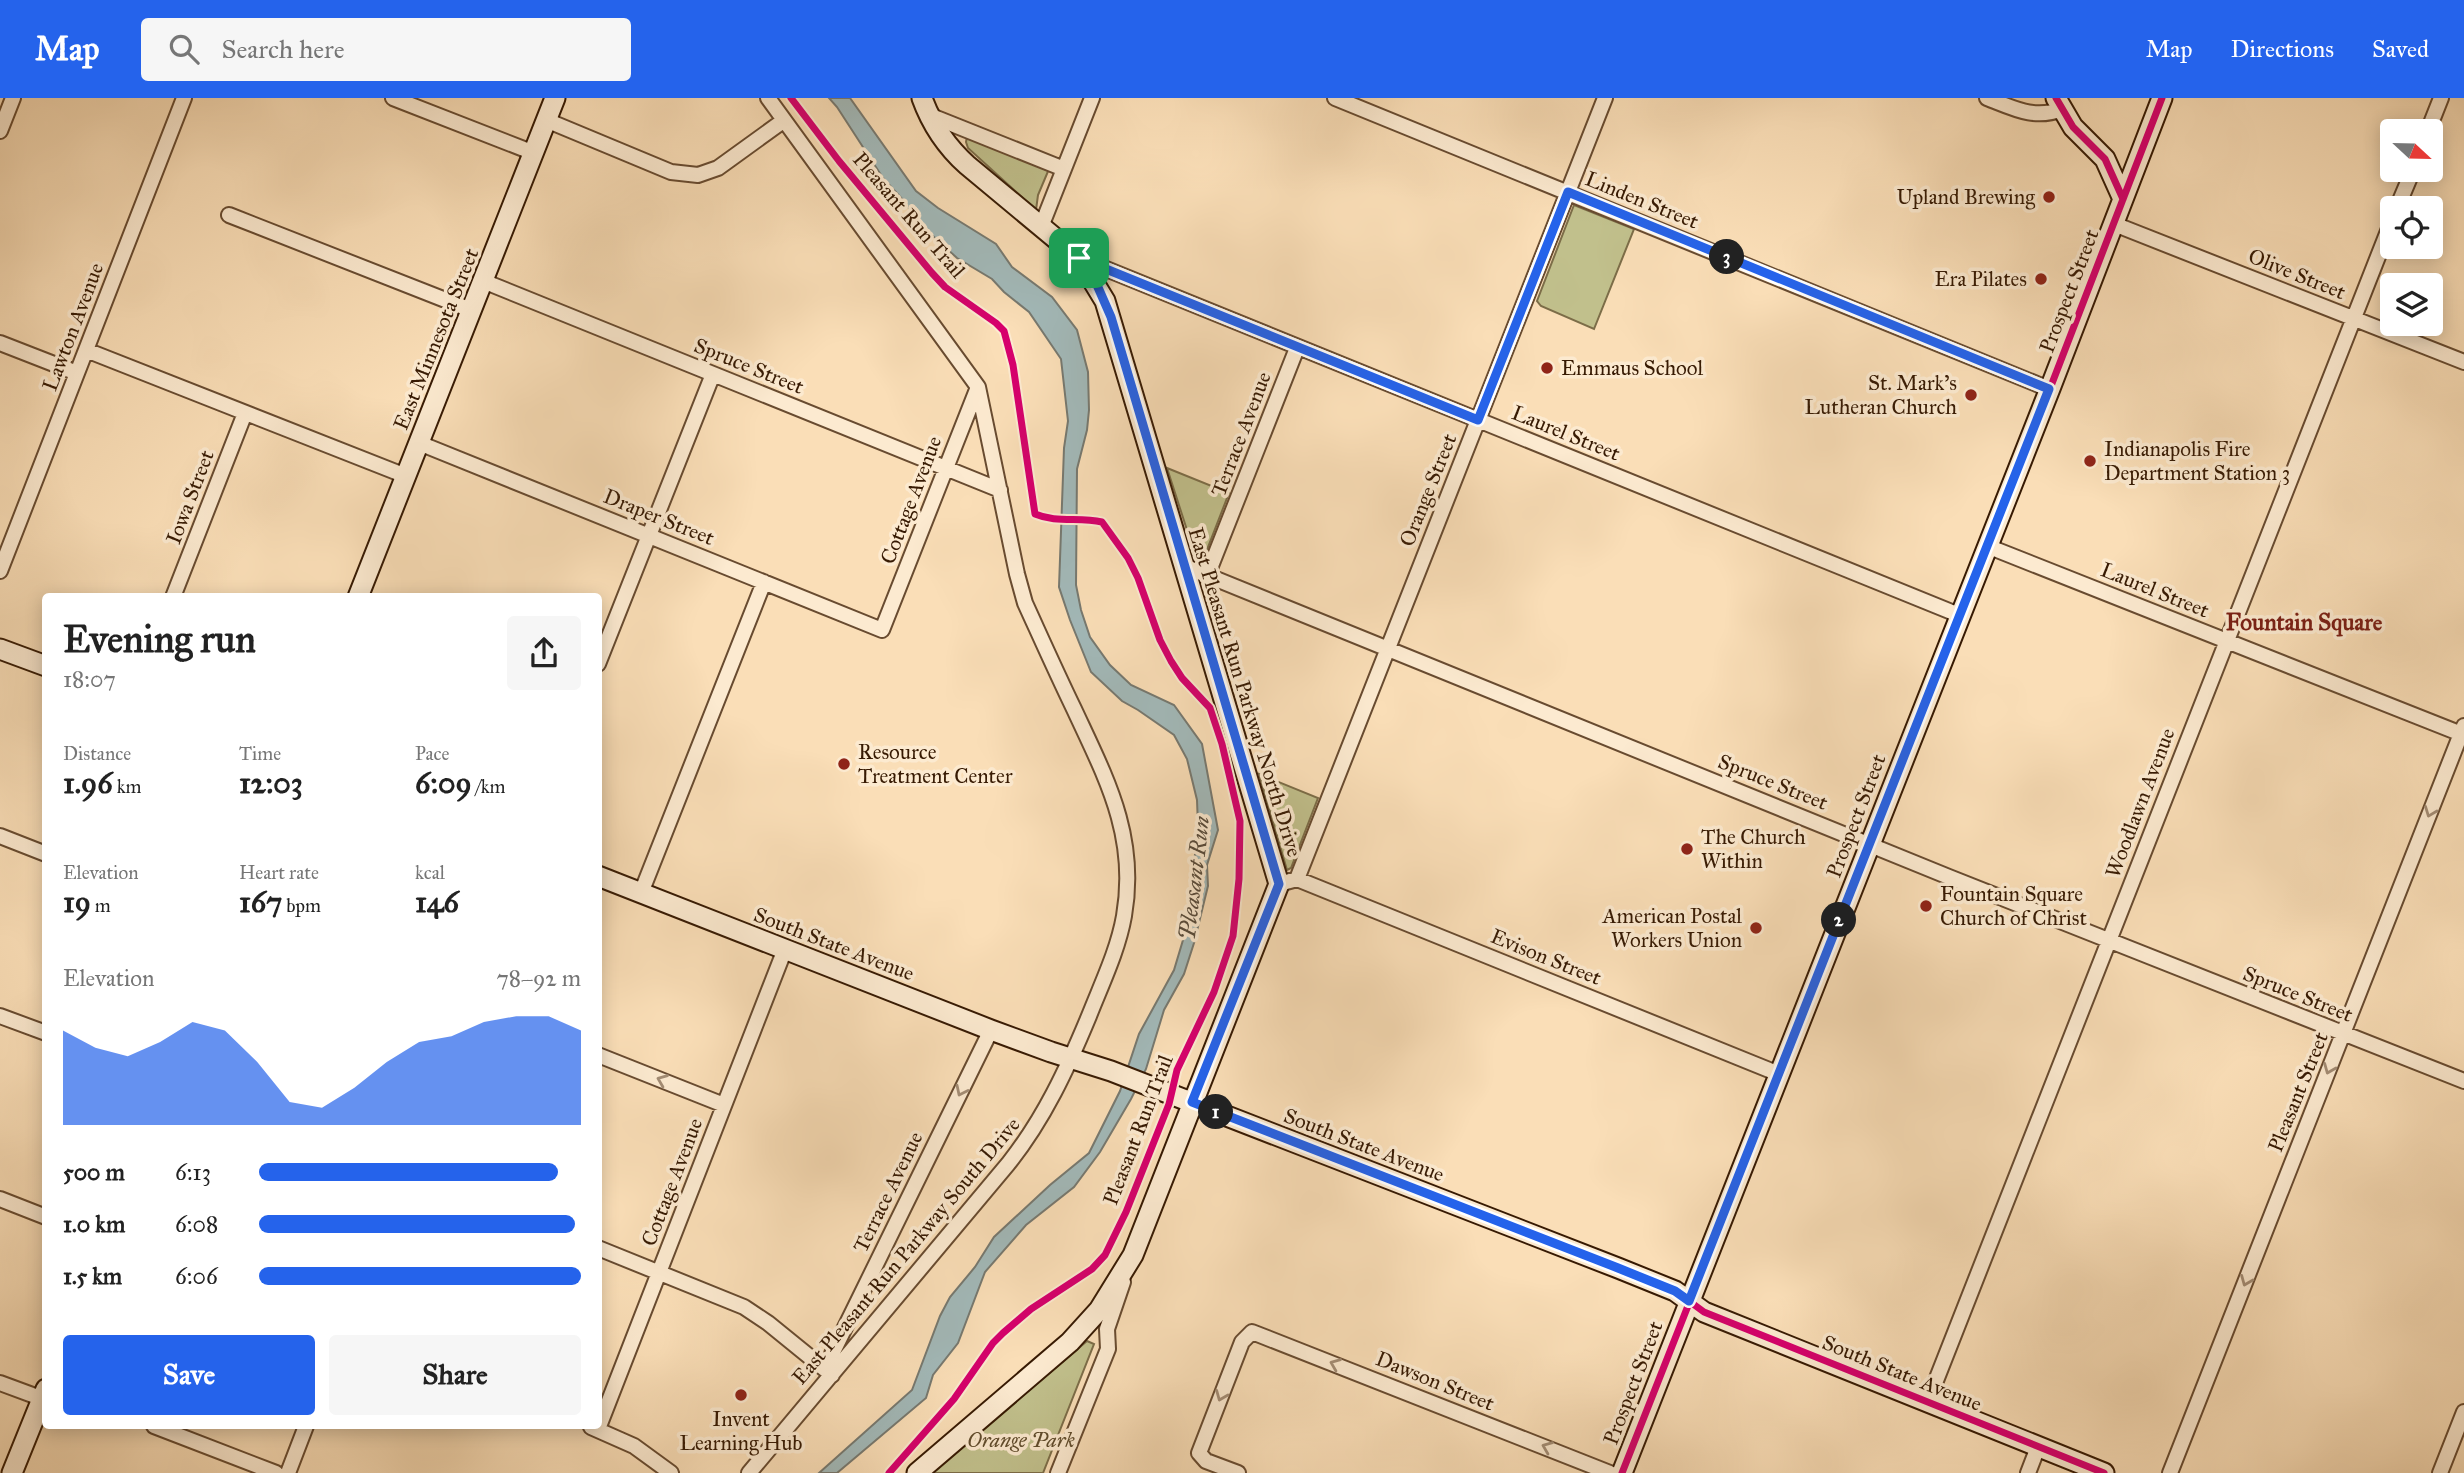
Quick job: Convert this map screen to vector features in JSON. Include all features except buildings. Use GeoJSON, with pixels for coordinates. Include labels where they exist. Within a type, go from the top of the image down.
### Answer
{"type":"FeatureCollection","features":[{"type":"Feature","properties":{"kind":"street"},"geometry":{"type":"LineString","coordinates":[[0,131],[13,98]]}},
{"type":"Feature","properties":{"kind":"street","name":"Lawton Avenue"},"geometry":{"type":"LineString","coordinates":[[0,571],[184,98]]}},
{"type":"Feature","properties":{"kind":"street"},"geometry":{"type":"LineString","coordinates":[[393,98],[534,153]]}},
{"type":"Feature","properties":{"kind":"street","name":"East Minnesota Street"},"geometry":{"type":"LineString","coordinates":[[362,593],[555,98]]}},
{"type":"Feature","properties":{"kind":"street","name":"East Pleasant Run Parkway South Drive"},"geometry":{"type":"LineString","coordinates":[[749,1473],[1025,1142],[1044,1115],[1117,943],[1125,908],[1128,873],[1127,850],[1116,800],[1025,603],[978,387],[768,98]]}},
{"type":"Feature","properties":{"kind":"street"},"geometry":{"type":"LineString","coordinates":[[1041,227],[1092,98]]}},
{"type":"Feature","properties":{"kind":"street","name":"Linden Street"},"geometry":{"type":"LineString","coordinates":[[1335,98],[2049,389]]}},
{"type":"Feature","properties":{"kind":"street","name":"Orange Street"},"geometry":{"type":"LineString","coordinates":[[1288,882],[1388,649],[1605,98]]}},
{"type":"Feature","properties":{"kind":"street"},"geometry":{"type":"LineString","coordinates":[[1987,98],[2028,114],[2044,114],[2059,104],[2073,127],[2105,159],[2123,199]]}},
{"type":"Feature","properties":{"kind":"street","name":"Prospect Street"},"geometry":{"type":"LineString","coordinates":[[1622,1473],[2162,98]]}},
{"type":"Feature","properties":{"kind":"street"},"geometry":{"type":"LineString","coordinates":[[2433,119],[2441,98]]}},
{"type":"Feature","properties":{"kind":"street"},"geometry":{"type":"LineString","coordinates":[[925,106],[1063,169]]}},
{"type":"Feature","properties":{"kind":"street","name":"East Pleasant Run Parkway North Drive"},"geometry":{"type":"LineString","coordinates":[[917,1473],[1070,1342],[1108,1298],[1133,1255],[1192,1102],[1288,882],[1184,566],[1111,317],[1097,285],[1079,258],[962,161],[940,135],[925,106]]}},
{"type":"Feature","properties":{"kind":"street"},"geometry":{"type":"LineString","coordinates":[[546,120],[671,172],[698,175],[719,168],[783,121]]}},
{"type":"Feature","properties":{"kind":"street"},"geometry":{"type":"LineString","coordinates":[[229,215],[471,310]]}},
{"type":"Feature","properties":{"kind":"street","name":"Olive Street"},"geometry":{"type":"LineString","coordinates":[[2114,224],[2464,362]]}},
{"type":"Feature","properties":{"kind":"street","name":"Woodlawn Avenue"},"geometry":{"type":"LineString","coordinates":[[1928,1401],[2380,251]]}},
{"type":"Feature","properties":{"kind":"street","name":"Laurel Street"},"geometry":{"type":"LineString","coordinates":[[1079,258],[1959,615]]}},
{"type":"Feature","properties":{"kind":"street","name":"Spruce Street"},"geometry":{"type":"LineString","coordinates":[[483,281],[1000,490]]}},
{"type":"Feature","properties":{"kind":"street"},"geometry":{"type":"LineString","coordinates":[[0,343],[77,373]]}},
{"type":"Feature","properties":{"kind":"street","name":"Terrace Avenue"},"geometry":{"type":"LineString","coordinates":[[1207,576],[1297,348]]}},
{"type":"Feature","properties":{"kind":"street"},"geometry":{"type":"LineString","coordinates":[[86,350],[406,476]]}},
{"type":"Feature","properties":{"kind":"street"},"geometry":{"type":"LineString","coordinates":[[602,654],[713,374]]}},
{"type":"Feature","properties":{"kind":"street","name":"Cottage Avenue"},"geometry":{"type":"LineString","coordinates":[[883,630],[978,387]]}},
{"type":"Feature","properties":{"kind":"street","name":"Iowa Street"},"geometry":{"type":"LineString","coordinates":[[175,593],[245,413]]}},
{"type":"Feature","properties":{"kind":"street","name":"Draper Street"},"geometry":{"type":"LineString","coordinates":[[419,443],[883,630]]}},
{"type":"Feature","properties":{"kind":"street","name":"Laurel Street"},"geometry":{"type":"LineString","coordinates":[[1987,546],[2463,731]]}},
{"type":"Feature","properties":{"kind":"street","name":"Spruce Street"},"geometry":{"type":"LineString","coordinates":[[1184,566],[2109,941],[2464,1081]]}},
{"type":"Feature","properties":{"kind":"street"},"geometry":{"type":"LineString","coordinates":[[641,893],[764,582]]}},
{"type":"Feature","properties":{"kind":"street"},"geometry":{"type":"LineString","coordinates":[[0,649],[42,665]]}},
{"type":"Feature","properties":{"kind":"street","name":"Pleasant Street"},"geometry":{"type":"LineString","coordinates":[[2170,1473],[2463,731]]}},
{"type":"Feature","properties":{"kind":"street"},"geometry":{"type":"LineString","coordinates":[[0,836],[42,852]]}},
{"type":"Feature","properties":{"kind":"street","name":"South State Avenue"},"geometry":{"type":"LineString","coordinates":[[602,878],[991,1030],[1111,1071],[1618,1268],[1675,1291],[1704,1312],[2104,1473]]}},
{"type":"Feature","properties":{"kind":"street","name":"Evison Street"},"geometry":{"type":"LineString","coordinates":[[1288,882],[1779,1074]]}},
{"type":"Feature","properties":{"kind":"street","name":"Cottage Avenue"},"geometry":{"type":"LineString","coordinates":[[602,1409],[660,1272],[786,949]]}},
{"type":"Feature","properties":{"kind":"street"},"geometry":{"type":"LineString","coordinates":[[0,1016],[42,1032]]}},
{"type":"Feature","properties":{"kind":"street","name":"Terrace Avenue"},"geometry":{"type":"LineString","coordinates":[[832,1375],[832,1354],[991,1030]]}},
{"type":"Feature","properties":{"kind":"street"},"geometry":{"type":"LineString","coordinates":[[602,1057],[724,1105]]}},
{"type":"Feature","properties":{"kind":"street"},"geometry":{"type":"LineString","coordinates":[[0,1199],[42,1215]]}},
{"type":"Feature","properties":{"kind":"street"},"geometry":{"type":"LineString","coordinates":[[602,1250],[720,1296],[750,1311],[832,1375]]}},
{"type":"Feature","properties":{"kind":"street"},"geometry":{"type":"LineString","coordinates":[[1058,1473],[1108,1349],[1107,1329],[1133,1255]]}},
{"type":"Feature","properties":{"kind":"street","name":"Dawson Street"},"geometry":{"type":"LineString","coordinates":[[1238,1473],[1206,1461],[1199,1449],[1242,1342],[1252,1332],[1610,1473]]}},
{"type":"Feature","properties":{"kind":"street"},"geometry":{"type":"LineString","coordinates":[[0,1383],[42,1395]]}},
{"type":"Feature","properties":{"kind":"street"},"geometry":{"type":"LineString","coordinates":[[12,1473],[42,1401]]}},
{"type":"Feature","properties":{"kind":"street"},"geometry":{"type":"LineString","coordinates":[[2440,1473],[2464,1412]]}},
{"type":"Feature","properties":{"kind":"street"},"geometry":{"type":"LineString","coordinates":[[163,1429],[276,1473]]}},
{"type":"Feature","properties":{"kind":"street"},"geometry":{"type":"LineString","coordinates":[[288,1473],[305,1429]]}},
{"type":"Feature","properties":{"kind":"street"},"geometry":{"type":"LineString","coordinates":[[596,1429],[634,1446],[671,1473]]}},
{"type":"Feature","properties":{"kind":"street"},"geometry":{"type":"LineString","coordinates":[[2028,1473],[2038,1447]]}},
{"type":"Feature","properties":{"kind":"green space"},"geometry":{"type":"Polygon","coordinates":[[[967,137],[1049,169],[1038,195],[1036,210],[968,148],[967,137]]]}},
{"type":"Feature","properties":{"kind":"green space"},"geometry":{"type":"Polygon","coordinates":[[[1574,205],[1634,229],[1594,329],[1541,306],[1537,301],[1574,205]]]}},
{"type":"Feature","properties":{"kind":"green space"},"geometry":{"type":"Polygon","coordinates":[[[1167,468],[1229,493],[1203,560],[1196,558],[1167,468]]]}},
{"type":"Feature","properties":{"kind":"green space"},"geometry":{"type":"Polygon","coordinates":[[[1259,774],[1318,798],[1291,868],[1287,870],[1259,774]]]}},
{"type":"Feature","properties":{"kind":"green space","name":"Orange Park"},"geometry":{"type":"Polygon","coordinates":[[[1087,1341],[1094,1344],[1043,1473],[932,1473],[1087,1341]]]}},
{"type":"Feature","properties":{"kind":"water","name":"Pleasant Run"},"geometry":{"type":"Polygon","coordinates":[[[829,98],[850,98],[916,191],[996,244],[1012,267],[1052,297],[1077,330],[1088,372],[1089,410],[1077,469],[1076,585],[1081,610],[1090,637],[1110,665],[1131,685],[1174,705],[1202,744],[1218,830],[1207,865],[1208,886],[1184,974],[1164,1010],[1146,1069],[1100,1152],[1074,1187],[1026,1225],[985,1272],[958,1343],[933,1375],[926,1398],[837,1473],[819,1473],[912,1390],[950,1297],[975,1267],[994,1237],[1089,1153],[1120,1091],[1139,1034],[1174,970],[1183,940],[1190,899],[1198,827],[1197,800],[1187,759],[1174,735],[1122,701],[1091,672],[1059,587],[1064,448],[1068,421],[1061,359],[1029,312],[992,279],[957,258],[921,225],[883,178],[829,98]]]}},
{"type":"Feature","properties":{"kind":"cycle path","name":"Pleasant Run Trail"},"geometry":{"type":"LineString","coordinates":[[791,98],[839,161],[932,273],[945,287],[1004,331],[1013,365],[1035,514],[1102,522],[1128,558],[1171,661],[1182,678],[1210,708],[1222,744],[1240,821],[1239,879],[1233,936],[1214,992],[1177,1070],[1169,1104],[1126,1212],[1105,1255],[1092,1269],[1031,1309],[993,1343],[954,1399],[889,1473]]}},
{"type":"Feature","properties":{"kind":"cycle path"},"geometry":{"type":"LineString","coordinates":[[2056,98],[2073,127],[2105,159],[2123,199]]}},
{"type":"Feature","properties":{"kind":"cycle path"},"geometry":{"type":"LineString","coordinates":[[1622,1473],[2162,98]]}},
{"type":"Feature","properties":{"kind":"cycle path"},"geometry":{"type":"LineString","coordinates":[[1689,1301],[1704,1312],[2104,1473]]}},
{"type":"Feature","properties":{"kind":"place","name":"Upland Brewing"},"geometry":{"type":"Point","coordinates":[2049,197]}},
{"type":"Feature","properties":{"kind":"place","name":"Era Pilates"},"geometry":{"type":"Point","coordinates":[2041,279]}},
{"type":"Feature","properties":{"kind":"place","name":"Emmaus School"},"geometry":{"type":"Point","coordinates":[1547,368]}},
{"type":"Feature","properties":{"kind":"place","name":"St. Mark's Lutheran Church"},"geometry":{"type":"Point","coordinates":[1971,395]}},
{"type":"Feature","properties":{"kind":"place","name":"Indianapolis Fire Department Station 3"},"geometry":{"type":"Point","coordinates":[2090,461]}},
{"type":"Feature","properties":{"kind":"place","name":"Resource Treatment Center"},"geometry":{"type":"Point","coordinates":[844,764]}},
{"type":"Feature","properties":{"kind":"place","name":"The Church Within"},"geometry":{"type":"Point","coordinates":[1687,849]}},
{"type":"Feature","properties":{"kind":"place","name":"Fountain Square Church of Christ"},"geometry":{"type":"Point","coordinates":[1926,906]}},
{"type":"Feature","properties":{"kind":"place","name":"American Postal Workers Union"},"geometry":{"type":"Point","coordinates":[1756,928]}},
{"type":"Feature","properties":{"kind":"place","name":"Invent Learning Hub"},"geometry":{"type":"Point","coordinates":[741,1395]}},
{"type":"Feature","properties":{"kind":"district","name":"Fountain Square"},"geometry":{"type":"Point","coordinates":[2304,622]}},
{"type":"Feature","properties":{"kind":"route"},"geometry":{"type":"LineString","coordinates":[[1568,192],[2049,389],[1689,1301],[1675,1291],[1618,1268],[1192,1102],[1279,884],[1111,317],[1097,285],[1079,258],[1478,420],[1568,192]]}}]}
